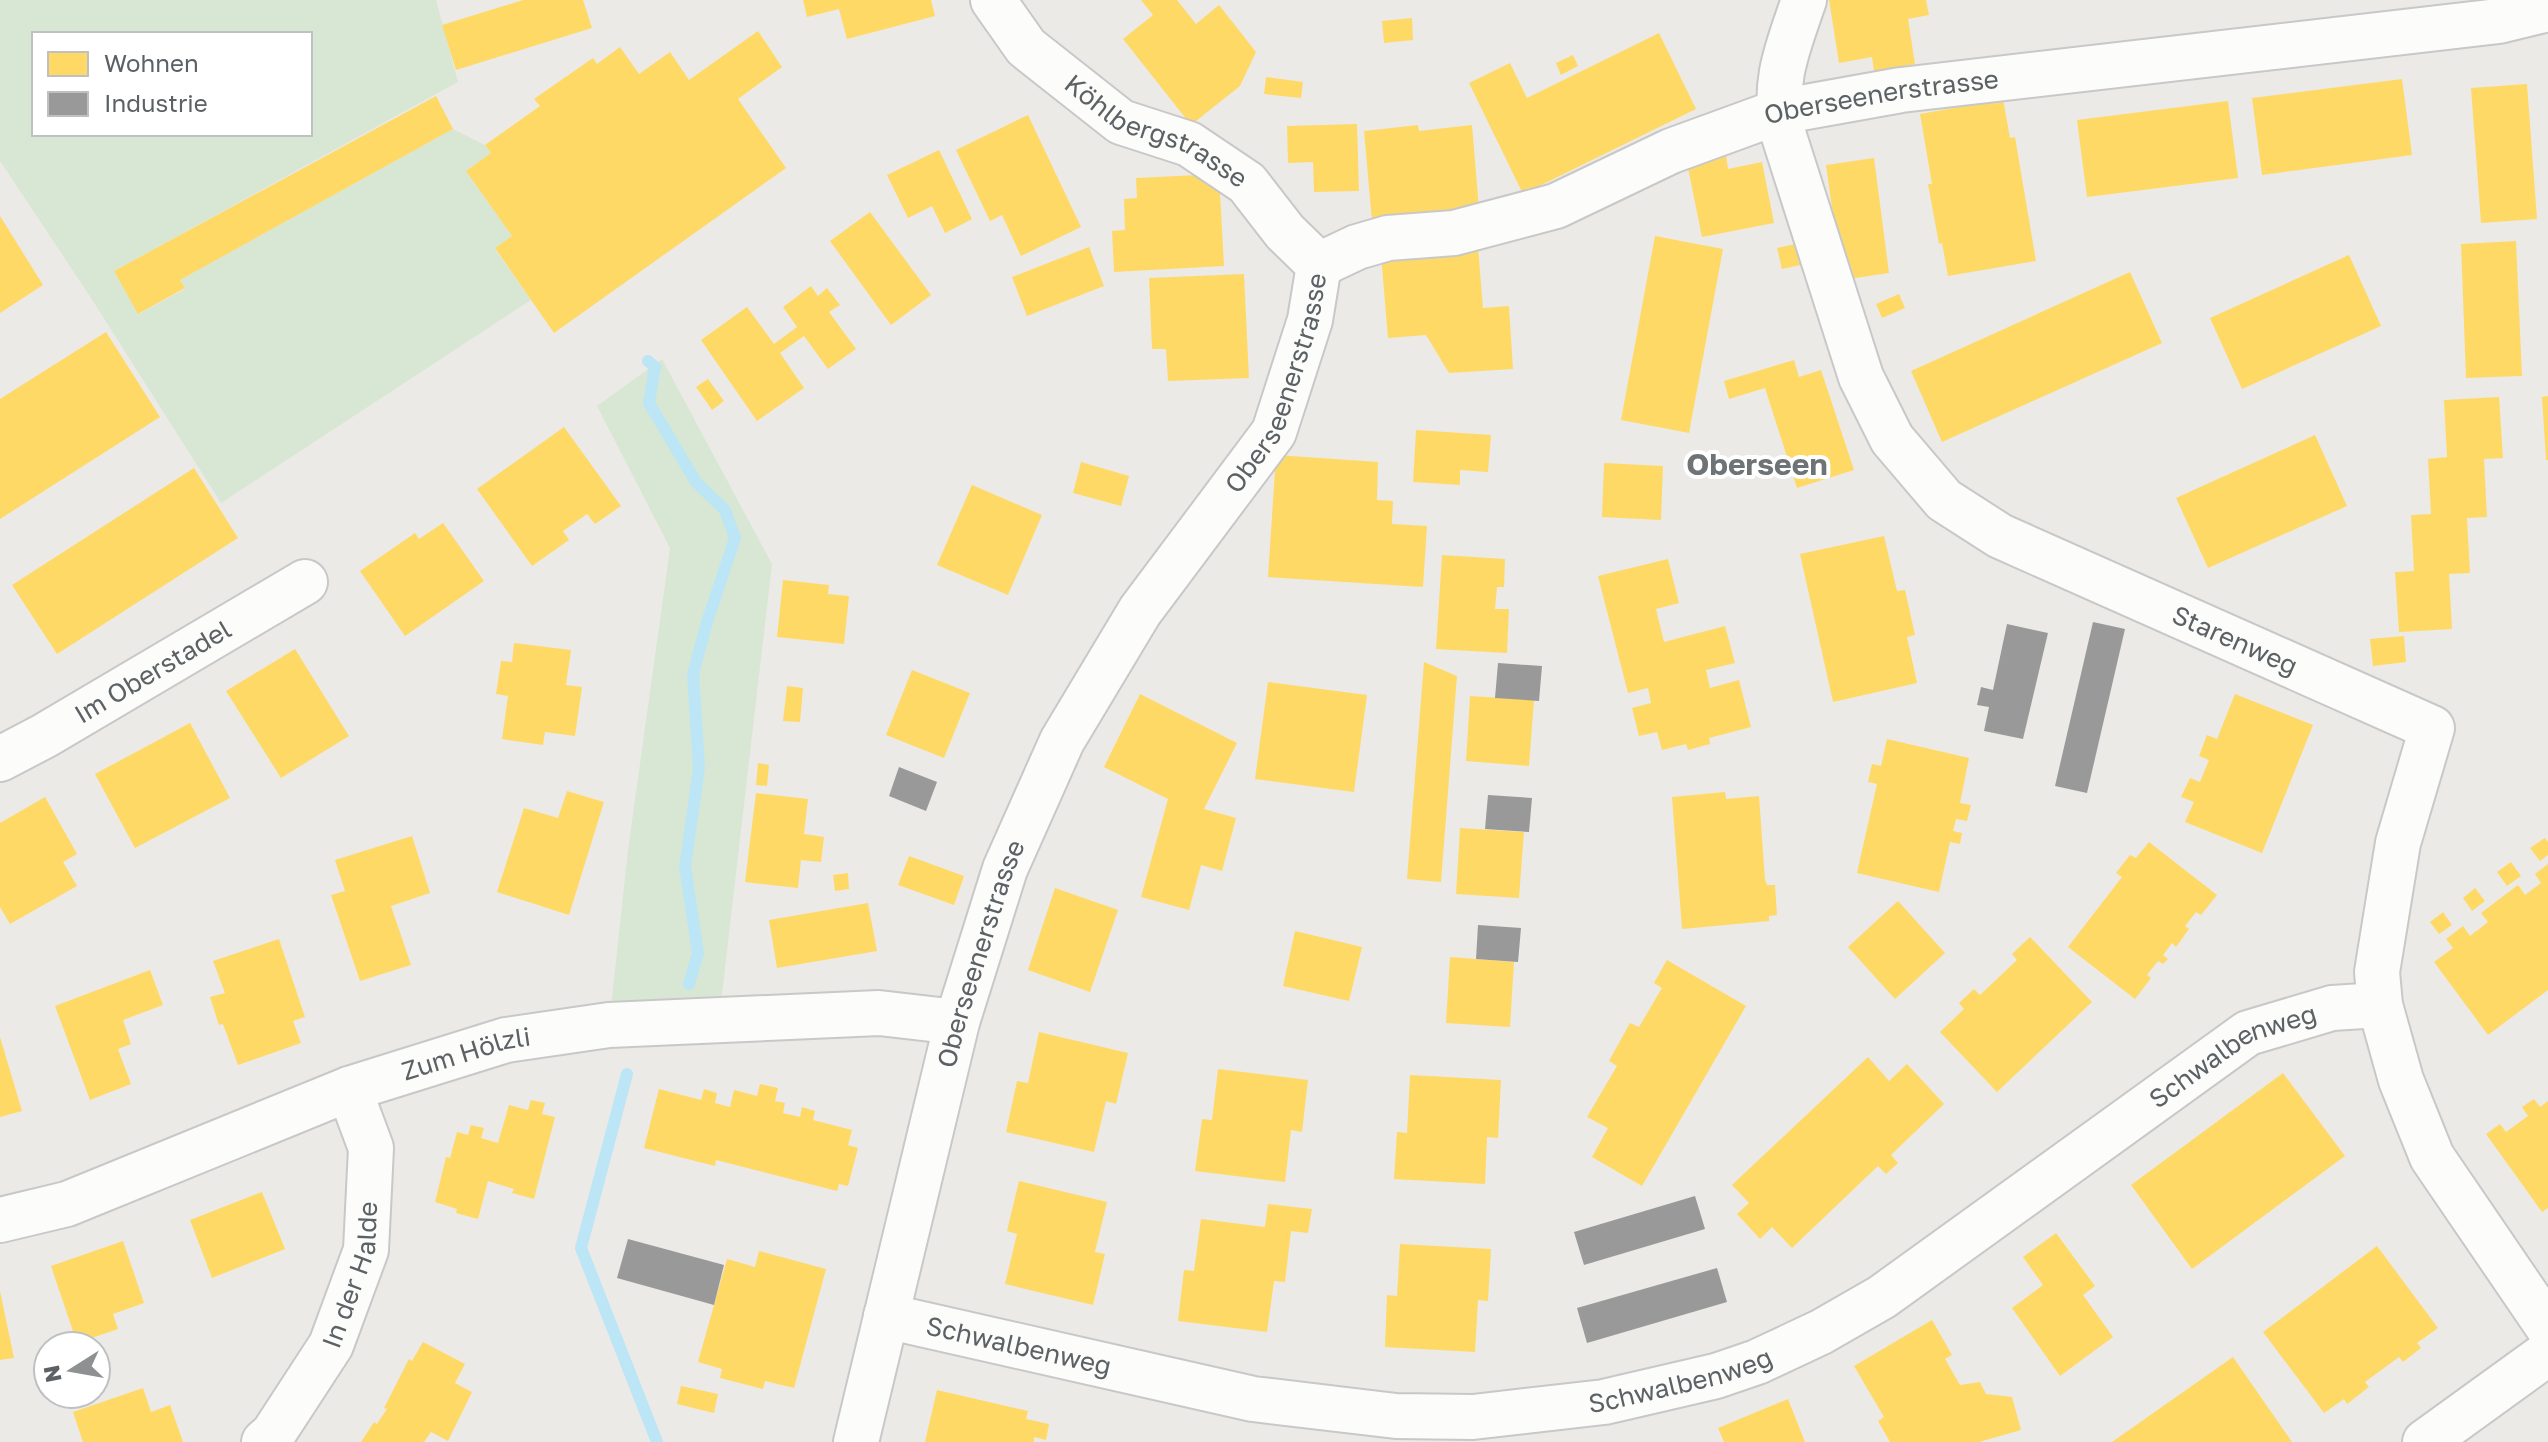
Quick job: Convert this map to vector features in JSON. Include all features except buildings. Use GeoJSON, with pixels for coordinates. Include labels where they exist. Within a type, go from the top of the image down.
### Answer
{"type":"FeatureCollection","features":[{"type":"Feature","properties":{"kind":"street","name":"Köhlbergstrasse"},"geometry":{"type":"LineString","coordinates":[[993,0],[1026,47],[1121,122],[1189,144],[1247,183],[1285,232],[1319,265]]}},
{"type":"Feature","properties":{"kind":"street","name":"Starenweg"},"geometry":{"type":"LineString","coordinates":[[1804,0],[1787,49],[1777,92],[1778,112],[1861,377],[1892,439],[1944,500],[2000,536],[2432,728],[2398,843],[2377,972],[2380,1005],[2401,1080],[2432,1157],[2548,1327]]}},
{"type":"Feature","properties":{"kind":"street","name":"Oberseenerstrasse"},"geometry":{"type":"LineString","coordinates":[[856,1442],[957,1022],[1005,869],[1062,741],[1140,611],[1274,432],[1310,320],[1319,265],[1357,247],[1388,238],[1454,233],[1556,206],[1671,151],[1778,112],[1901,90],[2499,21],[2548,9]]}},
{"type":"Feature","properties":{"kind":"street","name":"Im Oberstadel"},"geometry":{"type":"LineString","coordinates":[[0,759],[305,582]]}},
{"type":"Feature","properties":{"kind":"street","name":"Schwalbenweg"},"geometry":{"type":"LineString","coordinates":[[886,1316],[1267,1401],[1396,1416],[1458,1417],[1604,1402],[1716,1376],[1757,1362],[1821,1332],[1882,1297],[2248,1033],[2332,1008],[2380,1005]]}},
{"type":"Feature","properties":{"kind":"street","name":"Zum Hölzli"},"geometry":{"type":"LineString","coordinates":[[0,1220],[67,1204],[349,1089],[506,1040],[609,1025],[879,1013],[957,1022]]}},
{"type":"Feature","properties":{"kind":"street","name":"In der Halde"},"geometry":{"type":"LineString","coordinates":[[264,1442],[273,1434],[331,1345],[366,1250],[371,1148],[349,1089]]}},
{"type":"Feature","properties":{"kind":"street"},"geometry":{"type":"LineString","coordinates":[[2425,1442],[2548,1353]]}},
{"type":"Feature","properties":{"kind":"green space"},"geometry":{"type":"Polygon","coordinates":[[[0,0],[436,0],[458,82],[114,271],[139,314],[185,289],[180,280],[453,129],[485,145],[491,153],[466,171],[512,236],[495,249],[531,300],[221,503],[0,161],[0,0]]]}},
{"type":"Feature","properties":{"kind":"green space"},"geometry":{"type":"Polygon","coordinates":[[[662,359],[772,564],[719,1020],[609,1025],[628,850],[670,548],[597,406],[662,359]]]}},
{"type":"Feature","properties":{"kind":"waterway"},"geometry":{"type":"LineString","coordinates":[[648,361],[655,367],[649,403],[696,482],[725,510],[735,538],[693,674],[699,768],[685,867],[698,953],[689,984]]}},
{"type":"Feature","properties":{"kind":"waterway"},"geometry":{"type":"LineString","coordinates":[[627,1074],[581,1248],[657,1442]]}},
{"type":"Feature","properties":{"kind":"district","name":"Oberseen"},"geometry":{"type":"Point","coordinates":[1757,465]}}]}
